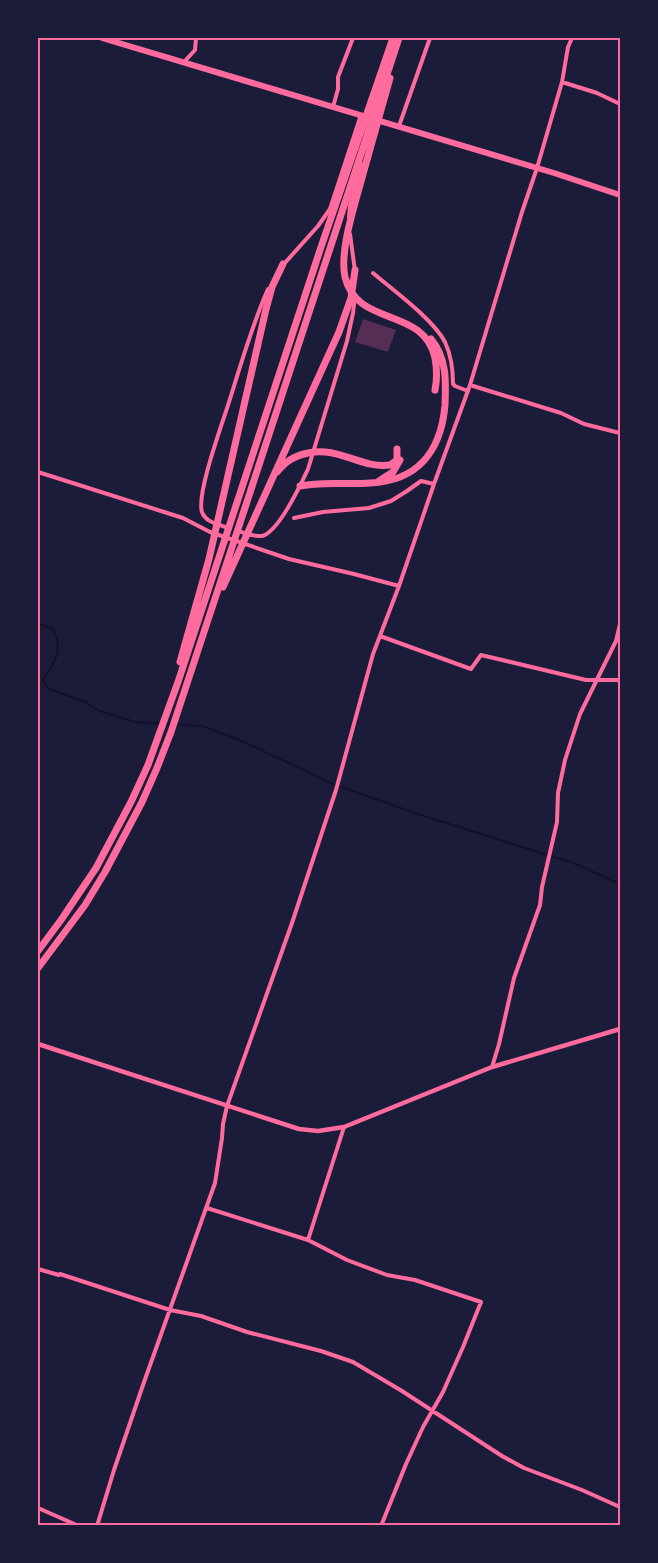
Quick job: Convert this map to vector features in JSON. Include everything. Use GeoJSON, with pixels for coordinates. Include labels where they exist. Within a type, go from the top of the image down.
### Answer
{"type":"FeatureCollection","features":[{"type":"Feature","properties":{"kind":"highway"},"geometry":{"type":"LineString","coordinates":[[102,38],[621,195]]}},
{"type":"Feature","properties":{"kind":"highway"},"geometry":{"type":"LineString","coordinates":[[300,486],[315,483],[370,483],[396,479],[412,472],[430,453],[441,430],[446,384],[439,350],[429,337],[414,327],[385,316],[358,300],[345,277],[344,260],[352,218],[376,104],[393,38]]}},
{"type":"Feature","properties":{"kind":"highway"},"geometry":{"type":"LineString","coordinates":[[38,951],[76,899],[114,837],[148,765],[231,523],[321,247],[400,38]]}},
{"type":"Feature","properties":{"kind":"highway"},"geometry":{"type":"LineString","coordinates":[[38,968],[85,905],[124,839],[171,732],[376,104]]}},
{"type":"Feature","properties":{"kind":"highway"},"geometry":{"type":"LineString","coordinates":[[159,737],[209,559],[266,309],[272,287],[284,264]]}},
{"type":"Feature","properties":{"kind":"highway"},"geometry":{"type":"LineString","coordinates":[[217,594],[224,586],[345,319],[355,270]]}},
{"type":"Feature","properties":{"kind":"highway"},"geometry":{"type":"LineString","coordinates":[[414,327],[427,339],[434,353],[437,378],[435,390]]}},
{"type":"Feature","properties":{"kind":"highway"},"geometry":{"type":"LineString","coordinates":[[270,482],[290,459],[303,454],[325,451],[386,466],[397,460],[397,449],[400,458],[396,468],[383,479],[370,483]]}},
{"type":"Feature","properties":{"kind":"street"},"geometry":{"type":"LineString","coordinates":[[183,62],[195,50],[196,38]]}},
{"type":"Feature","properties":{"kind":"street"},"geometry":{"type":"LineString","coordinates":[[333,107],[338,89],[338,76],[353,38]]}},
{"type":"Feature","properties":{"kind":"street"},"geometry":{"type":"LineString","coordinates":[[399,127],[430,38]]}},
{"type":"Feature","properties":{"kind":"street"},"geometry":{"type":"LineString","coordinates":[[97,1526],[118,1459],[215,1184],[227,1106],[292,924],[336,790],[358,706],[380,636],[470,385],[537,168],[572,38]]}},
{"type":"Feature","properties":{"kind":"street"},"geometry":{"type":"LineString","coordinates":[[562,82],[597,93],[621,104]]}},
{"type":"Feature","properties":{"kind":"street"},"geometry":{"type":"LineString","coordinates":[[361,115],[333,200],[325,217],[284,264],[270,287],[253,327],[210,463],[201,509],[203,515],[207,520],[253,536],[267,533],[280,520],[300,486],[308,469],[347,341],[355,302],[355,270],[349,224],[350,205],[376,120]]}},
{"type":"Feature","properties":{"kind":"street"},"geometry":{"type":"LineString","coordinates":[[318,226],[335,223],[344,227],[350,236]]}},
{"type":"Feature","properties":{"kind":"street"},"geometry":{"type":"LineString","coordinates":[[373,273],[437,330],[450,355],[453,384],[468,391]]}},
{"type":"Feature","properties":{"kind":"street"},"geometry":{"type":"LineString","coordinates":[[470,385],[561,413],[584,424],[621,433]]}},
{"type":"Feature","properties":{"kind":"street"},"geometry":{"type":"LineString","coordinates":[[38,472],[183,518],[210,532],[289,559],[399,586]]}},
{"type":"Feature","properties":{"kind":"street"},"geometry":{"type":"LineString","coordinates":[[294,518],[323,512],[369,508],[391,501],[421,481],[434,484]]}},
{"type":"Feature","properties":{"kind":"street"},"geometry":{"type":"LineString","coordinates":[[492,1067],[514,978],[540,904],[557,822],[558,793],[565,760],[580,714],[616,641],[621,624]]}},
{"type":"Feature","properties":{"kind":"street"},"geometry":{"type":"LineString","coordinates":[[380,636],[471,669],[481,656],[586,680],[621,681]]}},
{"type":"Feature","properties":{"kind":"street"},"geometry":{"type":"LineString","coordinates":[[38,1044],[299,1129],[318,1131],[344,1127],[492,1067],[621,1029]]}},
{"type":"Feature","properties":{"kind":"street"},"geometry":{"type":"LineString","coordinates":[[309,1240],[344,1127]]}},
{"type":"Feature","properties":{"kind":"street"},"geometry":{"type":"LineString","coordinates":[[207,1208],[309,1240],[347,1260],[387,1275],[415,1280],[481,1302],[443,1392],[406,1464],[381,1526]]}},
{"type":"Feature","properties":{"kind":"street"},"geometry":{"type":"LineString","coordinates":[[38,1269],[170,1310],[201,1316],[353,1362],[524,1468],[621,1507]]}},
{"type":"Feature","properties":{"kind":"street"},"geometry":{"type":"LineString","coordinates":[[38,1508],[79,1526]]}},
{"type":"Feature","properties":{"kind":"building"},"geometry":{"type":"Polygon","coordinates":[[[363,319],[396,330],[388,352],[355,342],[363,319]]]}},
{"type":"Feature","properties":{"kind":"waterway"},"geometry":{"type":"LineString","coordinates":[[208,38],[237,38]]}},
{"type":"Feature","properties":{"kind":"waterway"},"geometry":{"type":"LineString","coordinates":[[38,623],[53,629],[58,644],[57,656],[43,680],[47,688],[85,702],[100,711],[135,722],[171,724]]}},
{"type":"Feature","properties":{"kind":"waterway"},"geometry":{"type":"LineString","coordinates":[[176,724],[202,726],[235,738],[330,783],[418,814],[573,863],[620,884]]}}]}
